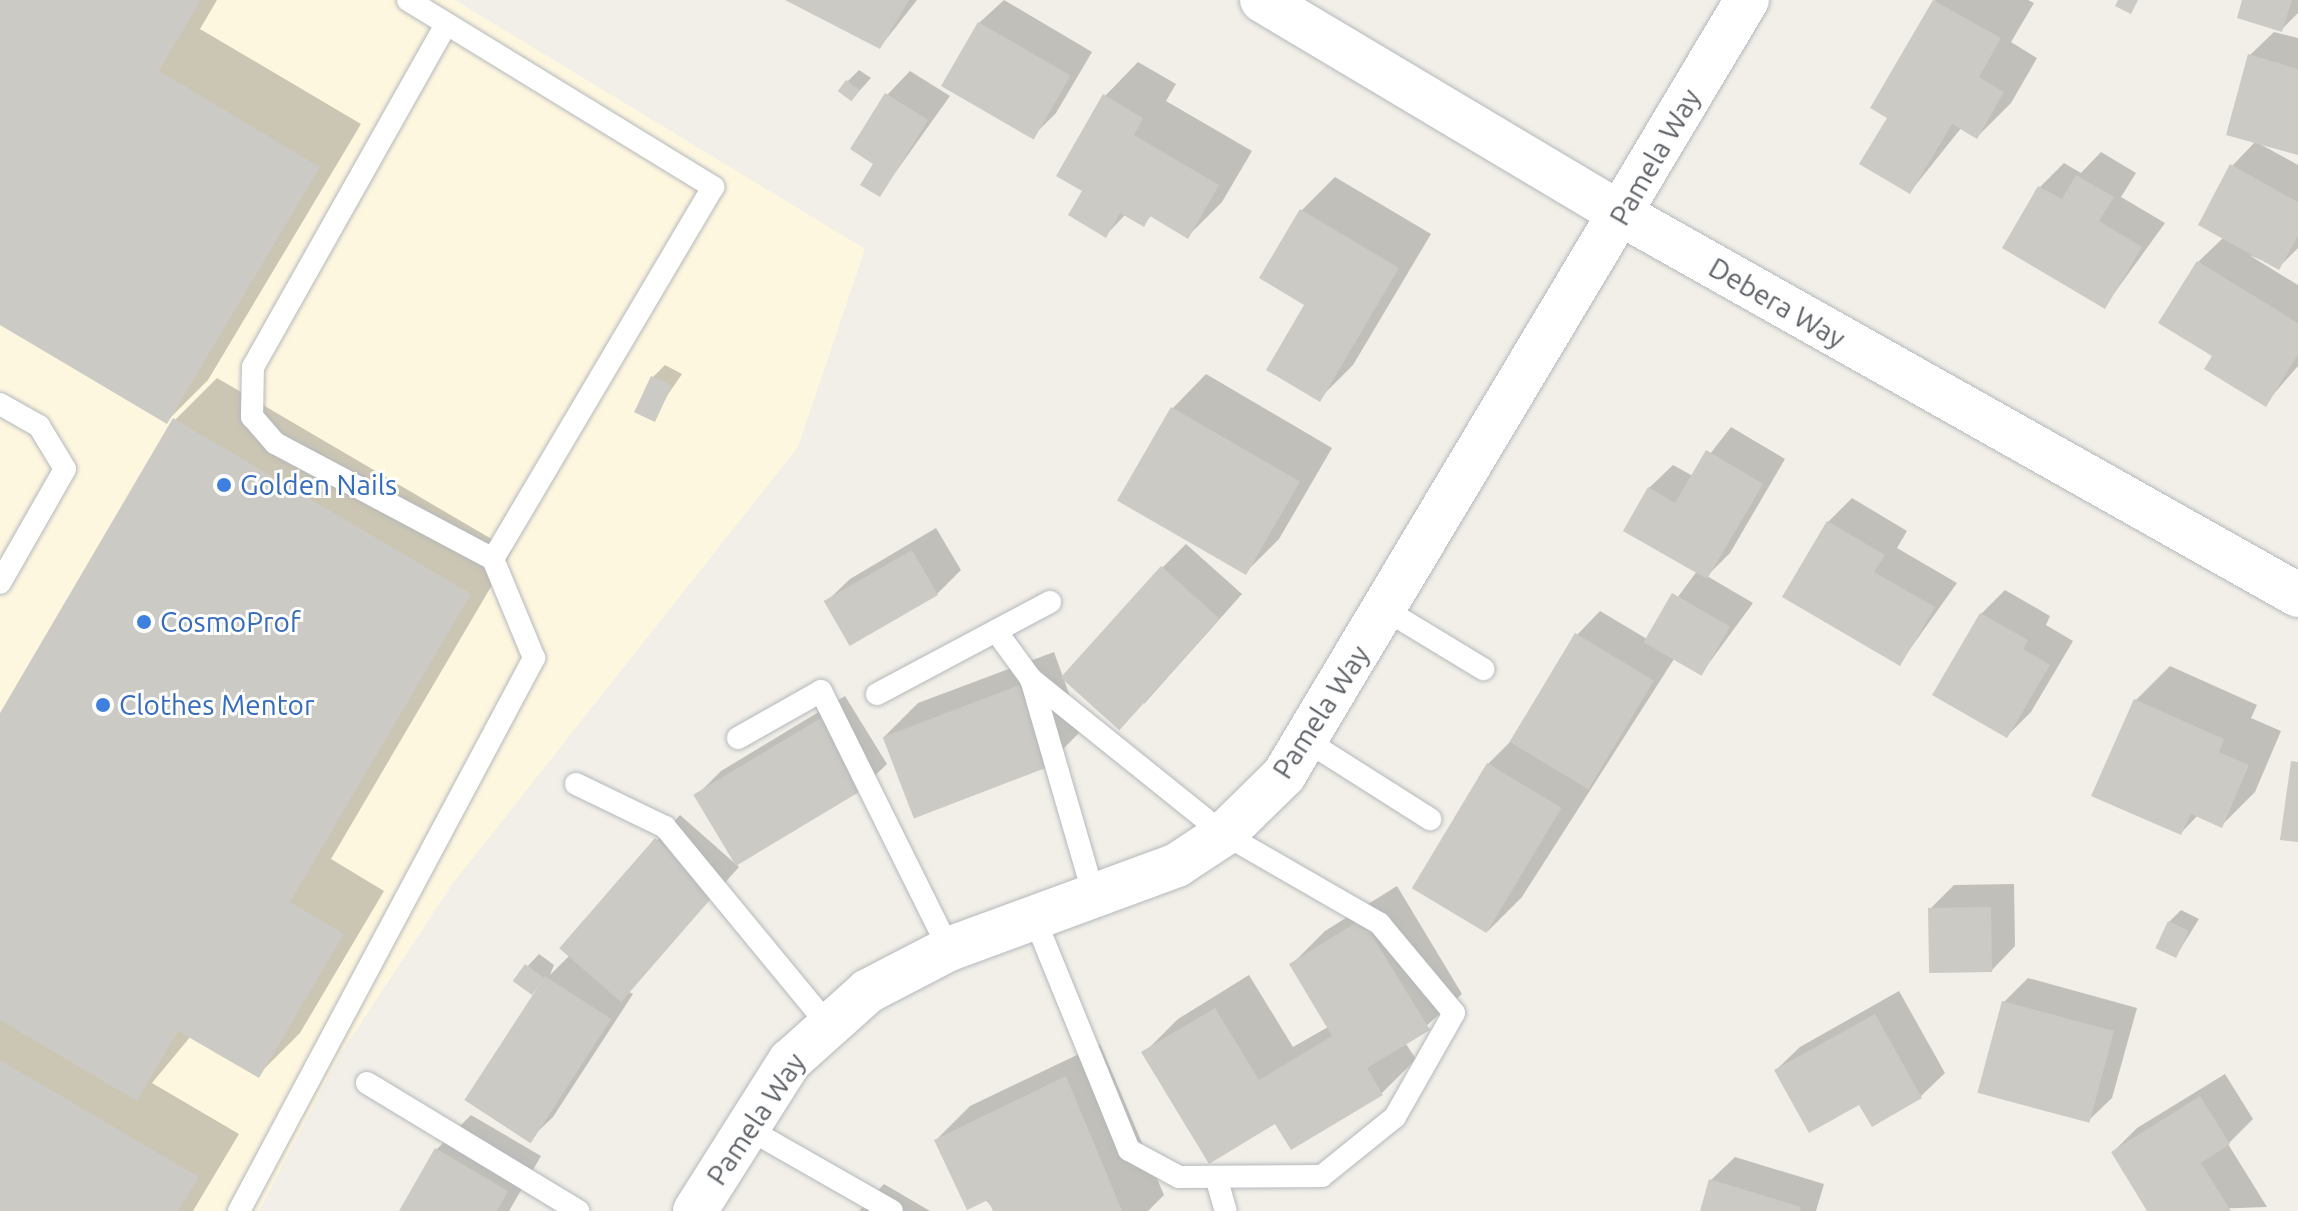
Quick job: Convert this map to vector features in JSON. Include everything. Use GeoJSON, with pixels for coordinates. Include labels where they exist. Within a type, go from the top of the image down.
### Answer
{"type":"FeatureCollection","features":[{"type":"Feature","properties":{"kind":"street","name":"Debera Way"},"geometry":{"type":"LineString","coordinates":[[1262,0],[1621,214],[2298,595]]}},
{"type":"Feature","properties":{"kind":"street","name":"Pamela Way"},"geometry":{"type":"LineString","coordinates":[[695,1211],[745,1127],[826,1022],[868,991],[949,949],[1095,900],[1177,865],[1224,834],[1307,741],[1747,0]]}},
{"type":"Feature","properties":{"kind":"lane"},"geometry":{"type":"LineString","coordinates":[[408,0],[713,187],[493,559]]}},
{"type":"Feature","properties":{"kind":"lane"},"geometry":{"type":"LineString","coordinates":[[239,1211],[534,658],[493,559],[275,443],[252,417],[253,367],[446,24]]}},
{"type":"Feature","properties":{"kind":"lane"},"geometry":{"type":"LineString","coordinates":[[0,404],[39,426],[65,469],[0,583]]}},
{"type":"Feature","properties":{"kind":"lane"},"geometry":{"type":"LineString","coordinates":[[877,694],[1050,602]]}},
{"type":"Feature","properties":{"kind":"lane"},"geometry":{"type":"LineString","coordinates":[[1386,610],[1483,669]]}},
{"type":"Feature","properties":{"kind":"lane"},"geometry":{"type":"LineString","coordinates":[[996,631],[1031,679],[1224,834],[1379,923],[1454,1013],[1395,1117],[1322,1176],[1179,1177],[1129,1150],[1035,920]]}},
{"type":"Feature","properties":{"kind":"lane"},"geometry":{"type":"LineString","coordinates":[[1031,679],[1095,900]]}},
{"type":"Feature","properties":{"kind":"lane"},"geometry":{"type":"LineString","coordinates":[[738,738],[821,691],[949,949]]}},
{"type":"Feature","properties":{"kind":"lane"},"geometry":{"type":"LineString","coordinates":[[1307,741],[1430,819]]}},
{"type":"Feature","properties":{"kind":"lane"},"geometry":{"type":"LineString","coordinates":[[576,784],[665,827],[826,1022]]}},
{"type":"Feature","properties":{"kind":"lane"},"geometry":{"type":"LineString","coordinates":[[367,1083],[578,1211]]}},
{"type":"Feature","properties":{"kind":"lane"},"geometry":{"type":"LineString","coordinates":[[745,1127],[892,1211]]}},
{"type":"Feature","properties":{"kind":"lane"},"geometry":{"type":"LineString","coordinates":[[1216,1177],[1226,1211]]}},
{"type":"Feature","properties":{"kind":"shaded area"},"geometry":{"type":"Polygon","coordinates":[[[0,0],[455,0],[865,249],[798,447],[453,883],[341,1053],[259,1211],[0,1211],[0,0]]]}},
{"type":"Feature","properties":{"kind":"building"},"geometry":{"type":"Polygon","coordinates":[[[0,0],[201,0],[159,71],[320,167],[167,424],[0,325],[0,0]]]}},
{"type":"Feature","properties":{"kind":"building"},"geometry":{"type":"Polygon","coordinates":[[[785,0],[909,0],[880,49],[785,0]]]}},
{"type":"Feature","properties":{"kind":"building"},"geometry":{"type":"Polygon","coordinates":[[[1933,0],[2001,38],[1979,77],[2004,92],[1977,139],[1952,124],[1910,194],[1859,164],[1887,118],[1870,108],[1933,0]]]}},
{"type":"Feature","properties":{"kind":"building"},"geometry":{"type":"Polygon","coordinates":[[[2118,0],[2138,0],[2131,14],[2115,6],[2118,0]]]}},
{"type":"Feature","properties":{"kind":"building"},"geometry":{"type":"Polygon","coordinates":[[[2242,0],[2292,0],[2282,32],[2237,18],[2242,0]]]}},
{"type":"Feature","properties":{"kind":"building"},"geometry":{"type":"Polygon","coordinates":[[[978,22],[1071,76],[1034,140],[941,86],[978,22]]]}},
{"type":"Feature","properties":{"kind":"building"},"geometry":{"type":"Polygon","coordinates":[[[2248,54],[2298,69],[2298,155],[2226,135],[2248,54]]]}},
{"type":"Feature","properties":{"kind":"building"},"geometry":{"type":"Polygon","coordinates":[[[846,80],[860,90],[852,101],[838,91],[846,80]]]}},
{"type":"Feature","properties":{"kind":"building"},"geometry":{"type":"Polygon","coordinates":[[[885,93],[928,120],[880,197],[860,185],[873,164],[850,149],[885,93]]]}},
{"type":"Feature","properties":{"kind":"building"},"geometry":{"type":"Polygon","coordinates":[[[1103,94],[1143,118],[1134,135],[1219,185],[1188,239],[1150,216],[1144,227],[1120,213],[1106,238],[1068,215],[1082,191],[1056,176],[1103,94]]]}},
{"type":"Feature","properties":{"kind":"building"},"geometry":{"type":"Polygon","coordinates":[[[2230,164],[2298,202],[2298,236],[2279,270],[2198,225],[2230,164]]]}},
{"type":"Feature","properties":{"kind":"building"},"geometry":{"type":"Polygon","coordinates":[[[2076,175],[2114,197],[2099,221],[2142,247],[2105,309],[2002,248],[2038,186],[2062,199],[2076,175]]]}},
{"type":"Feature","properties":{"kind":"building"},"geometry":{"type":"Polygon","coordinates":[[[1300,209],[1399,268],[1320,402],[1266,370],[1304,305],[1259,278],[1300,209]]]}},
{"type":"Feature","properties":{"kind":"building"},"geometry":{"type":"Polygon","coordinates":[[[2197,261],[2298,323],[2298,354],[2266,407],[2204,369],[2212,356],[2158,323],[2197,261]]]}},
{"type":"Feature","properties":{"kind":"building"},"geometry":{"type":"Polygon","coordinates":[[[651,376],[672,386],[655,422],[634,412],[651,376]]]}},
{"type":"Feature","properties":{"kind":"building"},"geometry":{"type":"Polygon","coordinates":[[[1171,407],[1300,482],[1246,575],[1117,501],[1171,407]]]}},
{"type":"Feature","properties":{"kind":"building"},"geometry":{"type":"Polygon","coordinates":[[[173,418],[471,594],[290,902],[344,934],[259,1078],[178,1031],[137,1101],[0,1020],[0,713],[173,418]]]}},
{"type":"Feature","properties":{"kind":"building"},"geometry":{"type":"Polygon","coordinates":[[[1706,450],[1763,484],[1707,579],[1623,531],[1648,487],[1675,503],[1706,450]]]}},
{"type":"Feature","properties":{"kind":"building"},"geometry":{"type":"Polygon","coordinates":[[[1827,521],[1885,555],[1874,572],[1935,607],[1900,666],[1782,597],[1827,521]]]}},
{"type":"Feature","properties":{"kind":"building"},"geometry":{"type":"Polygon","coordinates":[[[912,550],[938,595],[850,646],[824,601],[912,550]]]}},
{"type":"Feature","properties":{"kind":"building"},"geometry":{"type":"Polygon","coordinates":[[[1161,566],[1220,619],[1119,730],[1061,677],[1161,566]]]}},
{"type":"Feature","properties":{"kind":"building"},"geometry":{"type":"Polygon","coordinates":[[[1672,593],[1730,626],[1702,676],[1644,642],[1672,593]]]}},
{"type":"Feature","properties":{"kind":"building"},"geometry":{"type":"Polygon","coordinates":[[[1980,613],[2028,640],[2023,649],[2050,665],[2007,738],[1932,695],[1980,613]]]}},
{"type":"Feature","properties":{"kind":"building"},"geometry":{"type":"Polygon","coordinates":[[[1575,633],[1654,680],[1588,789],[1510,742],[1575,633]]]}},
{"type":"Feature","properties":{"kind":"building"},"geometry":{"type":"Polygon","coordinates":[[[1019,685],[1050,766],[914,819],[883,737],[1019,685]]]}},
{"type":"Feature","properties":{"kind":"building"},"geometry":{"type":"Polygon","coordinates":[[[2134,699],[2224,739],[2219,752],[2249,765],[2222,828],[2191,814],[2181,835],[2091,796],[2134,699]]]}},
{"type":"Feature","properties":{"kind":"building"},"geometry":{"type":"Polygon","coordinates":[[[821,718],[864,789],[736,866],[693,795],[821,718]]]}},
{"type":"Feature","properties":{"kind":"building"},"geometry":{"type":"Polygon","coordinates":[[[2291,761],[2298,762],[2298,842],[2280,840],[2291,761]]]}},
{"type":"Feature","properties":{"kind":"building"},"geometry":{"type":"Polygon","coordinates":[[[1487,763],[1562,808],[1486,933],[1412,888],[1487,763]]]}},
{"type":"Feature","properties":{"kind":"building"},"geometry":{"type":"Polygon","coordinates":[[[655,838],[717,892],[621,1002],[559,948],[655,838]]]}},
{"type":"Feature","properties":{"kind":"building"},"geometry":{"type":"Polygon","coordinates":[[[1991,907],[1992,972],[1929,973],[1928,908],[1991,907]]]}},
{"type":"Feature","properties":{"kind":"building"},"geometry":{"type":"Polygon","coordinates":[[[1362,919],[1430,1030],[1367,1068],[1383,1095],[1291,1150],[1275,1124],[1209,1164],[1141,1052],[1215,1008],[1259,1080],[1332,1036],[1289,964],[1362,919]]]}},
{"type":"Feature","properties":{"kind":"building"},"geometry":{"type":"Polygon","coordinates":[[[2168,921],[2189,931],[2176,958],[2155,948],[2168,921]]]}},
{"type":"Feature","properties":{"kind":"building"},"geometry":{"type":"Polygon","coordinates":[[[525,964],[544,978],[532,995],[513,981],[525,964]]]}},
{"type":"Feature","properties":{"kind":"building"},"geometry":{"type":"Polygon","coordinates":[[[545,976],[611,1019],[531,1143],[464,1100],[545,976]]]}},
{"type":"Feature","properties":{"kind":"building"},"geometry":{"type":"Polygon","coordinates":[[[2002,1001],[2114,1031],[2089,1123],[1977,1093],[2002,1001]]]}},
{"type":"Feature","properties":{"kind":"building"},"geometry":{"type":"Polygon","coordinates":[[[1875,1014],[1922,1098],[1872,1127],[1859,1105],[1809,1133],[1774,1070],[1875,1014]]]}},
{"type":"Feature","properties":{"kind":"building"},"geometry":{"type":"Polygon","coordinates":[[[0,1060],[199,1177],[178,1211],[0,1211],[0,1060]]]}},
{"type":"Feature","properties":{"kind":"building"},"geometry":{"type":"Polygon","coordinates":[[[1066,1076],[1122,1211],[993,1211],[988,1200],[967,1210],[934,1140],[1066,1076]]]}},
{"type":"Feature","properties":{"kind":"building"},"geometry":{"type":"Polygon","coordinates":[[[2200,1096],[2230,1144],[2201,1163],[2231,1211],[2147,1211],[2111,1152],[2200,1096]]]}},
{"type":"Feature","properties":{"kind":"building"},"geometry":{"type":"Polygon","coordinates":[[[435,1148],[508,1191],[497,1211],[399,1211],[435,1148]]]}},
{"type":"Feature","properties":{"kind":"building"},"geometry":{"type":"Polygon","coordinates":[[[1709,1179],[1801,1207],[1800,1211],[1700,1211],[1709,1179]]]}},
{"type":"Feature","properties":{"kind":"place","name":"Golden Nails"},"geometry":{"type":"Point","coordinates":[224,485]}},
{"type":"Feature","properties":{"kind":"place","name":"CosmoProf"},"geometry":{"type":"Point","coordinates":[144,622]}},
{"type":"Feature","properties":{"kind":"place","name":"Clothes Mentor"},"geometry":{"type":"Point","coordinates":[103,705]}}]}
